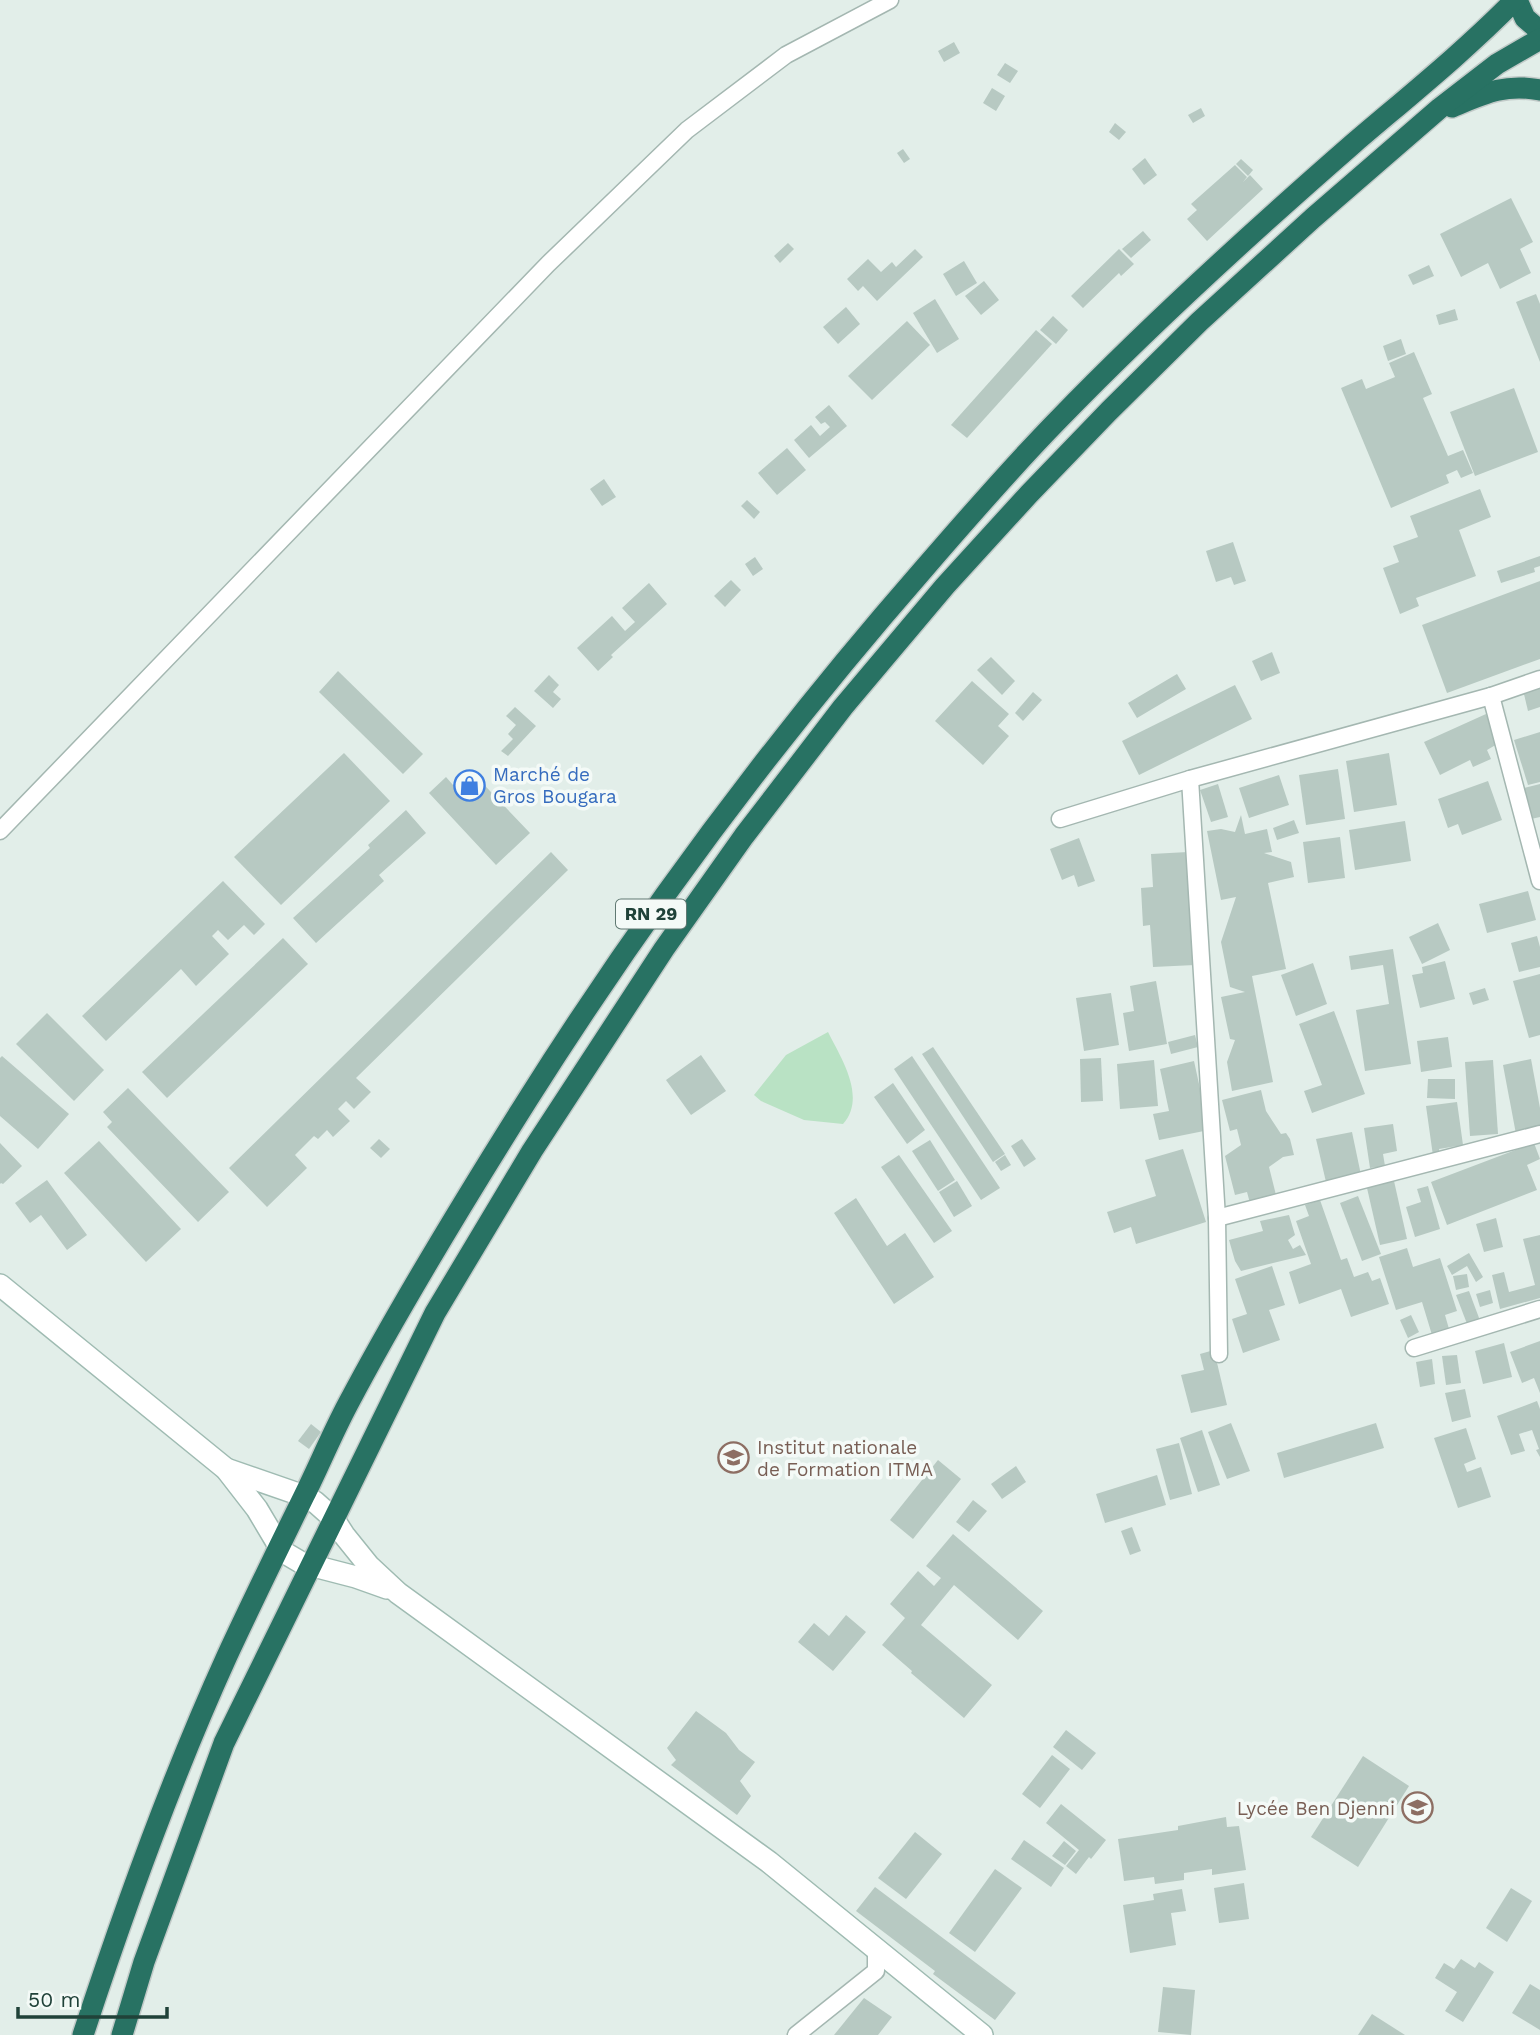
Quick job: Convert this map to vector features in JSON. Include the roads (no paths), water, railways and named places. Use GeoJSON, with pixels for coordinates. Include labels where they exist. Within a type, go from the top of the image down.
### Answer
{"type":"FeatureCollection","features":[{"type":"Feature","properties":{"kind":"highway"},"geometry":{"type":"LineString","coordinates":[[1516,0],[1525,18],[1540,31]]}},
{"type":"Feature","properties":{"kind":"highway","name":"RN 29"},"geometry":{"type":"LineString","coordinates":[[83,2035],[118,1927],[179,1768],[225,1660],[346,1408],[420,1274],[543,1075],[630,944],[707,836],[785,734],[957,530],[1057,421],[1238,246],[1477,39],[1516,0]]}},
{"type":"Feature","properties":{"kind":"highway","name":"RN 29"},"geometry":{"type":"LineString","coordinates":[[122,2035],[144,1962],[224,1743],[435,1313],[532,1151],[664,949],[744,835],[843,707],[945,586],[1109,411],[1312,218],[1431,116],[1497,64],[1540,39]]}},
{"type":"Feature","properties":{"kind":"highway"},"geometry":{"type":"LineString","coordinates":[[1431,116],[1493,90],[1511,87],[1540,90]]}},
{"type":"Feature","properties":{"kind":"main road"},"geometry":{"type":"LineString","coordinates":[[0,1285],[226,1469],[257,1509],[279,1546],[293,1559],[356,1577],[398,1593]]}},
{"type":"Feature","properties":{"kind":"main road"},"geometry":{"type":"LineString","coordinates":[[226,1469],[304,1496],[324,1510],[369,1566],[398,1593],[769,1862],[982,2035]]}},
{"type":"Feature","properties":{"kind":"street"},"geometry":{"type":"LineString","coordinates":[[0,831],[548,264],[687,130],[786,55],[890,0]]}},
{"type":"Feature","properties":{"kind":"street"},"geometry":{"type":"LineString","coordinates":[[1060,819],[1190,779],[1491,696],[1540,679]]}},
{"type":"Feature","properties":{"kind":"street"},"geometry":{"type":"LineString","coordinates":[[1491,696],[1540,881]]}},
{"type":"Feature","properties":{"kind":"street"},"geometry":{"type":"LineString","coordinates":[[1190,779],[1217,1218],[1219,1354]]}},
{"type":"Feature","properties":{"kind":"street"},"geometry":{"type":"LineString","coordinates":[[1217,1218],[1540,1134]]}},
{"type":"Feature","properties":{"kind":"street"},"geometry":{"type":"LineString","coordinates":[[1414,1348],[1540,1309]]}},
{"type":"Feature","properties":{"kind":"street"},"geometry":{"type":"LineString","coordinates":[[796,2035],[876,1971],[876,1949]]}},
{"type":"Feature","properties":{"kind":"place","name":"Marché de Gros Bougara"},"geometry":{"type":"Point","coordinates":[470,785]}},
{"type":"Feature","properties":{"kind":"place","name":"Institut nationale de Formation ITMA"},"geometry":{"type":"Point","coordinates":[734,1458]}},
{"type":"Feature","properties":{"kind":"place","name":"Lycée Ben Djenni"},"geometry":{"type":"Point","coordinates":[1418,1808]}}]}
